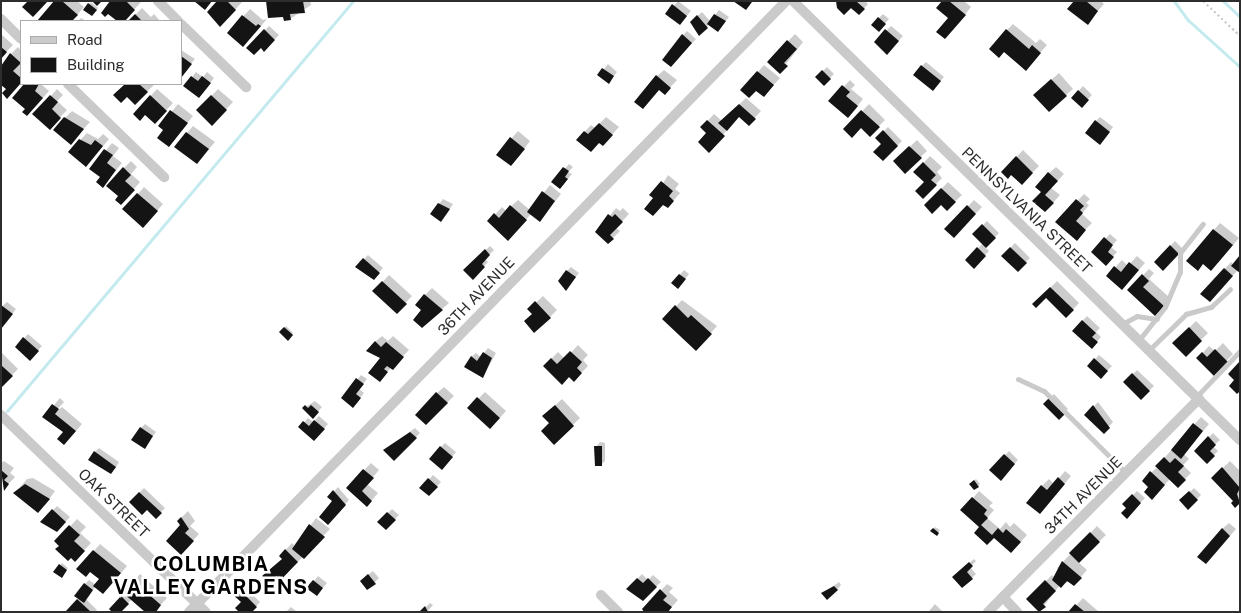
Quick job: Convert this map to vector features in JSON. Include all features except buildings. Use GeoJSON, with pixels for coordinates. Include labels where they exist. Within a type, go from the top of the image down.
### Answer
{"type":"FeatureCollection","features":[{"type":"Feature","properties":{"kind":"street"},"geometry":{"type":"LineString","coordinates":[[158,1],[177,20]]}},
{"type":"Feature","properties":{"kind":"street","name":"36TH AVENUE"},"geometry":{"type":"LineString","coordinates":[[188,612],[786,1]]}},
{"type":"Feature","properties":{"kind":"street","name":"PENNSYLVANIA STREET"},"geometry":{"type":"LineString","coordinates":[[793,1],[1240,440]]}},
{"type":"Feature","properties":{"kind":"street"},"geometry":{"type":"LineString","coordinates":[[1,19],[20,38]]}},
{"type":"Feature","properties":{"kind":"street"},"geometry":{"type":"LineString","coordinates":[[182,25],[246,87]]}},
{"type":"Feature","properties":{"kind":"street"},"geometry":{"type":"LineString","coordinates":[[69,85],[164,177]]}},
{"type":"Feature","properties":{"kind":"street","name":"34TH AVENUE"},"geometry":{"type":"LineString","coordinates":[[988,612],[1198,398]]}},
{"type":"Feature","properties":{"kind":"street","name":"OAK STREET"},"geometry":{"type":"LineString","coordinates":[[1,415],[206,612]]}},
{"type":"Feature","properties":{"kind":"street"},"geometry":{"type":"LineString","coordinates":[[601,595],[618,612]]}},
{"type":"Feature","properties":{"kind":"street"},"geometry":{"type":"LineString","coordinates":[[1003,597],[1017,612]]}},
{"type":"Feature","properties":{"kind":"lane"},"geometry":{"type":"LineString","coordinates":[[1139,340],[1157,319],[1180,272],[1179,256],[1184,245],[1203,224]]}},
{"type":"Feature","properties":{"kind":"lane"},"geometry":{"type":"LineString","coordinates":[[1149,350],[1186,314],[1211,307],[1230,289]]}},
{"type":"Feature","properties":{"kind":"lane"},"geometry":{"type":"LineString","coordinates":[[1122,324],[1137,316],[1157,319]]}},
{"type":"Feature","properties":{"kind":"lane"},"geometry":{"type":"LineString","coordinates":[[1198,398],[1240,351]]}},
{"type":"Feature","properties":{"kind":"lane"},"geometry":{"type":"LineString","coordinates":[[1018,379],[1044,391],[1126,473]]}},
{"type":"Feature","properties":{"kind":"path"},"geometry":{"type":"LineString","coordinates":[[1203,1],[1240,36]]}},
{"type":"Feature","properties":{"kind":"waterway"},"geometry":{"type":"LineString","coordinates":[[7,411],[353,1]]}},
{"type":"Feature","properties":{"kind":"waterway"},"geometry":{"type":"LineString","coordinates":[[1174,1],[1188,20],[1240,67]]}},
{"type":"Feature","properties":{"kind":"waterway"},"geometry":{"type":"LineString","coordinates":[[1223,1],[1240,17]]}},
{"type":"Feature","properties":{"kind":"district","name":"COLUMBIA VALLEY GARDENS"},"geometry":{"type":"Point","coordinates":[211,576]}}]}
